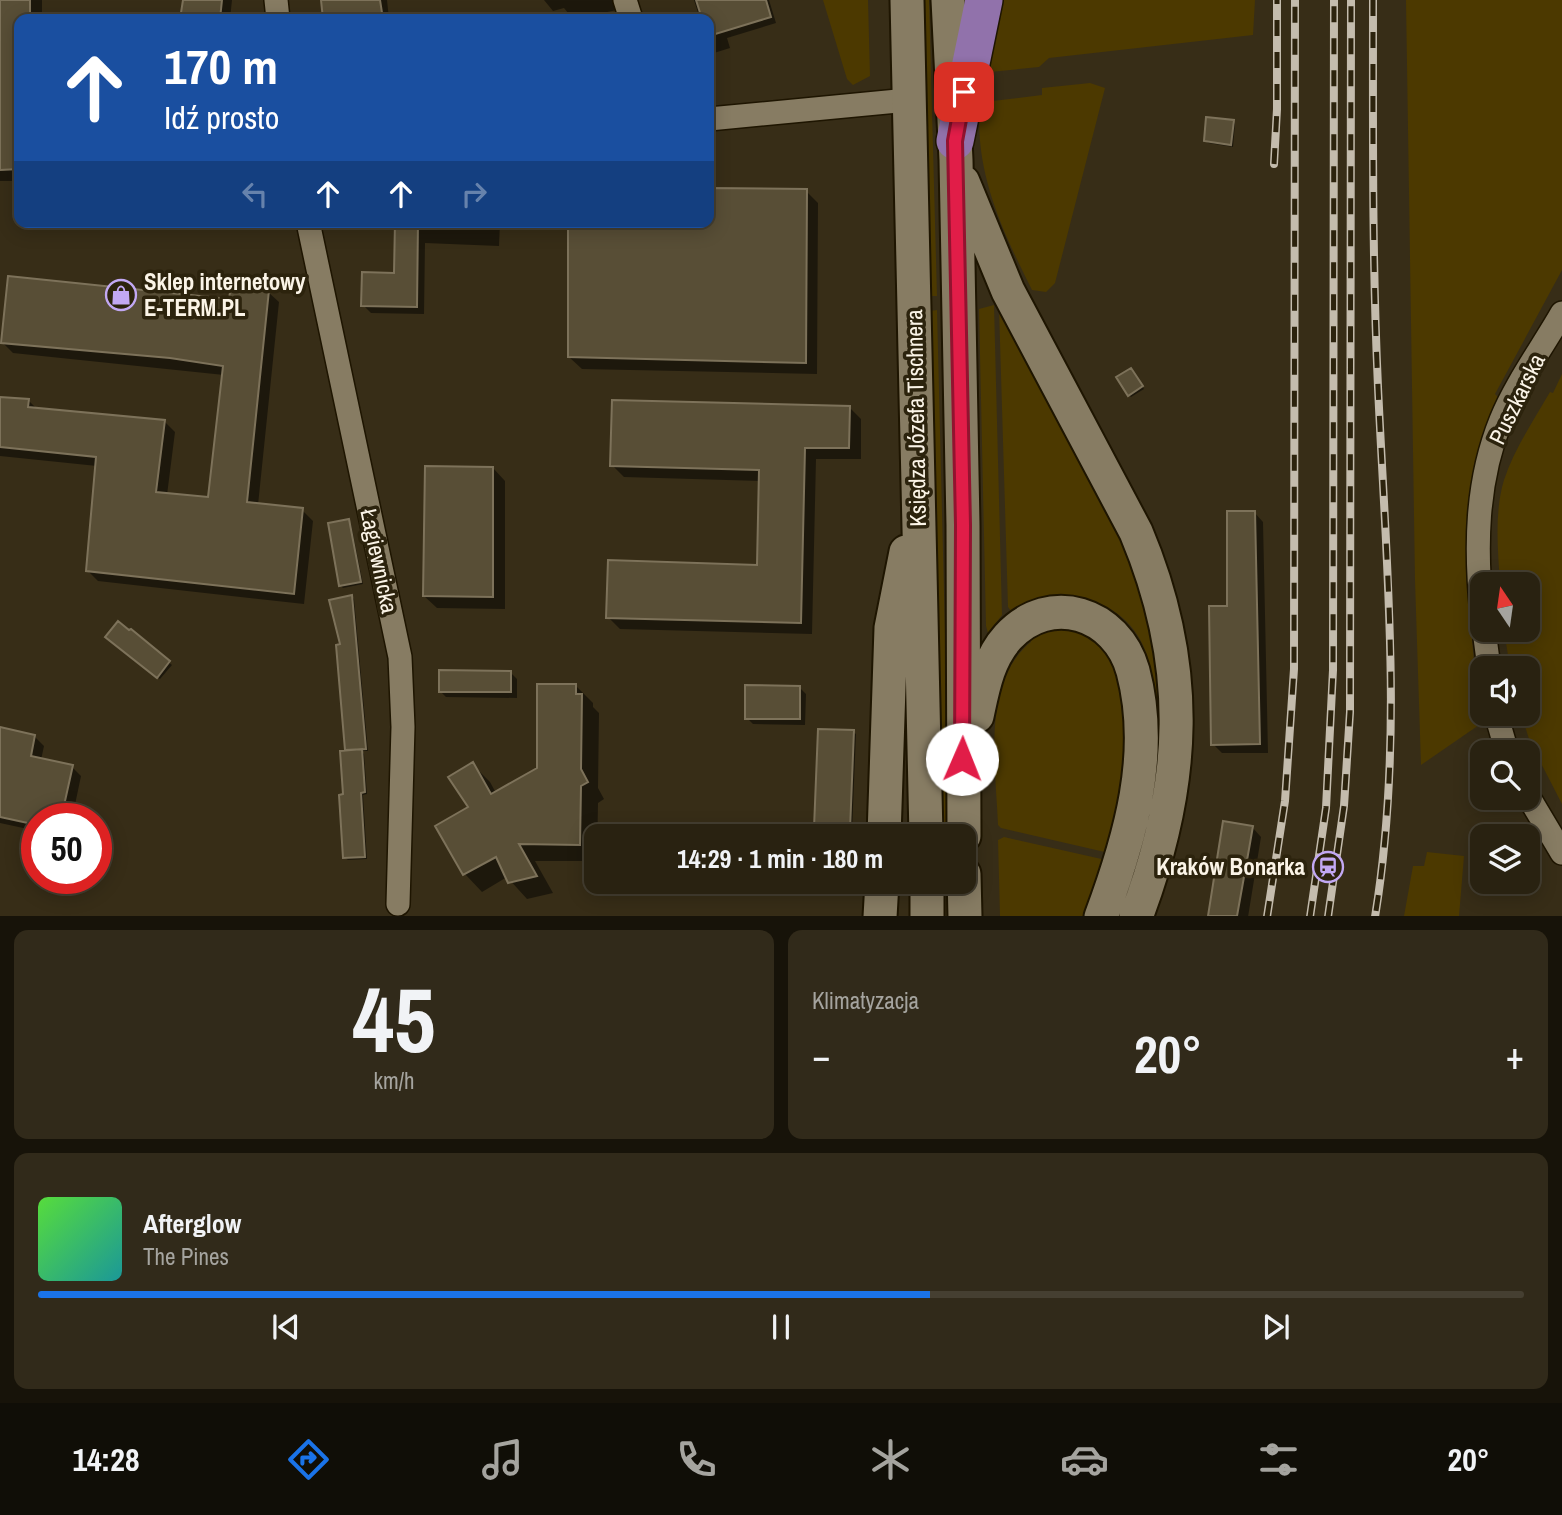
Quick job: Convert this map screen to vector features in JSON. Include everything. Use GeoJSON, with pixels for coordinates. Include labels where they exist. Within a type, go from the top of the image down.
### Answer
{"type":"FeatureCollection","features":[{"type":"Feature","properties":{"kind":"main road","name":"Księdza Józefa Tischnera"},"geometry":{"type":"LineString","coordinates":[[907,0],[926,824]]}},
{"type":"Feature","properties":{"kind":"main road","name":"Księdza Józefa Tischnera"},"geometry":{"type":"LineString","coordinates":[[948,0],[955,150],[963,525],[964,824]]}},
{"type":"Feature","properties":{"kind":"main road"},"geometry":{"type":"LineString","coordinates":[[984,0],[955,150],[969,198],[1008,291],[1136,532],[1156,586],[1170,640],[1177,714],[1174,767],[1166,823],[1136,916]]}},
{"type":"Feature","properties":{"kind":"main road"},"geometry":{"type":"LineString","coordinates":[[884,824],[891,628],[901,568],[918,505]]}},
{"type":"Feature","properties":{"kind":"main road"},"geometry":{"type":"LineString","coordinates":[[962,783],[988,669],[999,648],[1009,637],[1033,619],[1065,613],[1091,618],[1111,632],[1126,652],[1133,670],[1137,690],[1140,750],[1131,823],[1122,860],[1101,916]]}},
{"type":"Feature","properties":{"kind":"main road"},"geometry":{"type":"LineString","coordinates":[[880,916],[881,894]]}},
{"type":"Feature","properties":{"kind":"main road"},"geometry":{"type":"LineString","coordinates":[[927,894],[928,916]]}},
{"type":"Feature","properties":{"kind":"main road"},"geometry":{"type":"LineString","coordinates":[[964,894],[965,916]]}},
{"type":"Feature","properties":{"kind":"street"},"geometry":{"type":"LineString","coordinates":[[714,119],[908,100]]}},
{"type":"Feature","properties":{"kind":"street","name":"Łagiewnicka"},"geometry":{"type":"LineString","coordinates":[[310,228],[400,657],[403,727],[398,904]]}},
{"type":"Feature","properties":{"kind":"street","name":"Puszkarska"},"geometry":{"type":"LineString","coordinates":[[1480,572],[1478,529],[1482,488],[1489,456],[1510,401],[1562,313]]}},
{"type":"Feature","properties":{"kind":"street"},"geometry":{"type":"LineString","coordinates":[[1536,810],[1562,853]]}},
{"type":"Feature","properties":{"kind":"shaded area"},"geometry":{"type":"Polygon","coordinates":[[[823,0],[868,0],[870,76],[853,85],[847,79],[823,0]]]}},
{"type":"Feature","properties":{"kind":"shaded area"},"geometry":{"type":"Polygon","coordinates":[[[922,0],[929,0],[937,296],[930,296],[922,0]]]}},
{"type":"Feature","properties":{"kind":"shaded area"},"geometry":{"type":"Polygon","coordinates":[[[1001,0],[1255,0],[1253,35],[1049,58],[1039,67],[990,72],[987,69],[1001,0]]]}},
{"type":"Feature","properties":{"kind":"shaded area"},"geometry":{"type":"Polygon","coordinates":[[[1406,0],[1562,0],[1562,270],[1495,394],[1498,397],[1477,455],[1467,517],[1466,564],[1470,642],[1472,642],[1473,656],[1470,656],[1470,726],[1478,726],[1421,765],[1415,580],[1406,0]]]}},
{"type":"Feature","properties":{"kind":"shaded area"},"geometry":{"type":"Polygon","coordinates":[[[1090,83],[1105,88],[1055,283],[1046,292],[1032,290],[1001,224],[986,178],[979,130],[980,105],[984,102],[1042,95],[1042,88],[1090,83]]]}},
{"type":"Feature","properties":{"kind":"shaded area"},"geometry":{"type":"Polygon","coordinates":[[[994,305],[1002,615],[988,633],[979,309],[994,305]]]}},
{"type":"Feature","properties":{"kind":"shaded area"},"geometry":{"type":"Polygon","coordinates":[[[999,308],[1130,551],[1157,649],[1163,743],[1146,843],[1154,705],[1149,661],[1141,641],[1129,624],[1112,610],[1088,599],[1069,595],[1048,596],[1011,611],[1008,607],[999,308]]]}},
{"type":"Feature","properties":{"kind":"shaded area"},"geometry":{"type":"Polygon","coordinates":[[[937,310],[950,824],[942,824],[930,311],[937,310]]]}},
{"type":"Feature","properties":{"kind":"shaded area"},"geometry":{"type":"Polygon","coordinates":[[[1562,374],[1562,804],[1540,761],[1540,740],[1529,740],[1525,726],[1540,726],[1540,656],[1508,656],[1506,642],[1540,642],[1540,572],[1500,572],[1498,532],[1501,493],[1508,468],[1550,392],[1553,393],[1562,374]]]}},
{"type":"Feature","properties":{"kind":"shaded area"},"geometry":{"type":"Polygon","coordinates":[[[1047,627],[1083,630],[1116,659],[1130,753],[1109,853],[1001,828],[998,825],[994,753],[998,702],[1004,679],[1015,659],[1031,642],[1028,636],[1047,627]]]}},
{"type":"Feature","properties":{"kind":"shaded area"},"geometry":{"type":"Polygon","coordinates":[[[1004,837],[1106,860],[1087,916],[1000,916],[998,840],[1004,837]]]}},
{"type":"Feature","properties":{"kind":"shaded area"},"geometry":{"type":"Polygon","coordinates":[[[1427,852],[1464,856],[1459,916],[1404,916],[1413,866],[1424,866],[1427,852]]]}},
{"type":"Feature","properties":{"kind":"building"},"geometry":{"type":"Polygon","coordinates":[[[0,0],[30,0],[30,14],[14,14],[14,169],[0,170],[0,0]]]}},
{"type":"Feature","properties":{"kind":"building"},"geometry":{"type":"Polygon","coordinates":[[[183,0],[222,0],[221,14],[181,14],[183,0]]]}},
{"type":"Feature","properties":{"kind":"building"},"geometry":{"type":"Polygon","coordinates":[[[321,0],[380,0],[382,14],[322,14],[321,0]]]}},
{"type":"Feature","properties":{"kind":"building"},"geometry":{"type":"Polygon","coordinates":[[[696,0],[766,0],[771,17],[714,34],[714,14],[700,14],[696,0]]]}},
{"type":"Feature","properties":{"kind":"building"},"geometry":{"type":"Polygon","coordinates":[[[1206,117],[1234,120],[1231,145],[1204,141],[1206,117]]]}},
{"type":"Feature","properties":{"kind":"building"},"geometry":{"type":"Polygon","coordinates":[[[714,188],[807,189],[806,363],[568,357],[568,228],[714,228],[714,188]]]}},
{"type":"Feature","properties":{"kind":"building"},"geometry":{"type":"Polygon","coordinates":[[[395,228],[418,228],[417,307],[361,306],[362,272],[394,273],[395,228]]]}},
{"type":"Feature","properties":{"kind":"building"},"geometry":{"type":"Polygon","coordinates":[[[8,276],[229,299],[231,285],[269,290],[247,502],[303,508],[294,594],[86,571],[96,457],[0,447],[0,397],[29,399],[28,407],[165,420],[156,492],[208,497],[223,366],[170,358],[1,343],[8,276]]]}},
{"type":"Feature","properties":{"kind":"building"},"geometry":{"type":"Polygon","coordinates":[[[1131,368],[1143,386],[1128,396],[1116,377],[1131,368]]]}},
{"type":"Feature","properties":{"kind":"building"},"geometry":{"type":"Polygon","coordinates":[[[612,400],[850,406],[849,448],[805,448],[801,623],[606,618],[608,560],[757,565],[759,470],[610,466],[612,400]]]}},
{"type":"Feature","properties":{"kind":"building"},"geometry":{"type":"Polygon","coordinates":[[[425,466],[493,467],[493,597],[423,596],[425,466]]]}},
{"type":"Feature","properties":{"kind":"building"},"geometry":{"type":"Polygon","coordinates":[[[1227,511],[1255,511],[1260,744],[1211,745],[1209,606],[1227,606],[1227,511]]]}},
{"type":"Feature","properties":{"kind":"building"},"geometry":{"type":"Polygon","coordinates":[[[349,519],[361,582],[339,586],[328,523],[349,519]]]}},
{"type":"Feature","properties":{"kind":"building"},"geometry":{"type":"Polygon","coordinates":[[[352,595],[366,749],[345,750],[336,645],[340,644],[329,600],[352,595]]]}},
{"type":"Feature","properties":{"kind":"building"},"geometry":{"type":"Polygon","coordinates":[[[118,621],[170,661],[157,678],[105,637],[118,621]]]}},
{"type":"Feature","properties":{"kind":"building"},"geometry":{"type":"Polygon","coordinates":[[[439,670],[511,671],[511,692],[439,692],[439,670]]]}},
{"type":"Feature","properties":{"kind":"building"},"geometry":{"type":"Polygon","coordinates":[[[537,684],[576,684],[576,694],[582,694],[581,769],[588,782],[581,786],[580,845],[519,844],[537,876],[508,883],[496,857],[463,875],[435,826],[468,807],[448,777],[473,762],[491,794],[537,768],[537,684]]]}},
{"type":"Feature","properties":{"kind":"building"},"geometry":{"type":"Polygon","coordinates":[[[745,685],[800,686],[800,719],[745,719],[745,685]]]}},
{"type":"Feature","properties":{"kind":"building"},"geometry":{"type":"Polygon","coordinates":[[[0,727],[35,735],[31,756],[73,765],[65,803],[21,803],[21,822],[0,817],[0,727]]]}},
{"type":"Feature","properties":{"kind":"building"},"geometry":{"type":"Polygon","coordinates":[[[818,729],[854,730],[850,824],[814,824],[818,729]]]}},
{"type":"Feature","properties":{"kind":"building"},"geometry":{"type":"Polygon","coordinates":[[[362,749],[365,792],[361,793],[365,857],[343,858],[339,795],[343,794],[340,751],[362,749]]]}},
{"type":"Feature","properties":{"kind":"building"},"geometry":{"type":"Polygon","coordinates":[[[1223,821],[1253,826],[1237,916],[1208,916],[1223,821]]]}},
{"type":"Feature","properties":{"kind":"railway"},"geometry":{"type":"LineString","coordinates":[[1274,164],[1277,0]]}},
{"type":"Feature","properties":{"kind":"railway"},"geometry":{"type":"LineString","coordinates":[[1267,916],[1285,801],[1294,669],[1295,0]]}},
{"type":"Feature","properties":{"kind":"railway"},"geometry":{"type":"LineString","coordinates":[[1310,916],[1326,808],[1333,670],[1334,0]]}},
{"type":"Feature","properties":{"kind":"railway"},"geometry":{"type":"LineString","coordinates":[[1328,916],[1344,806],[1350,712],[1351,0]]}},
{"type":"Feature","properties":{"kind":"railway"},"geometry":{"type":"LineString","coordinates":[[1373,0],[1375,290],[1391,718],[1384,851],[1375,916]]}},
{"type":"Feature","properties":{"kind":"place","name":"Sklep internetowy E-TERM.PL"},"geometry":{"type":"Point","coordinates":[121,295]}},
{"type":"Feature","properties":{"kind":"place","name":"Kraków Bonarka"},"geometry":{"type":"Point","coordinates":[1328,867]}},
{"type":"Feature","properties":{"kind":"route"},"geometry":{"type":"LineString","coordinates":[[962,759],[963,525],[955,141],[964,92]]}}]}
